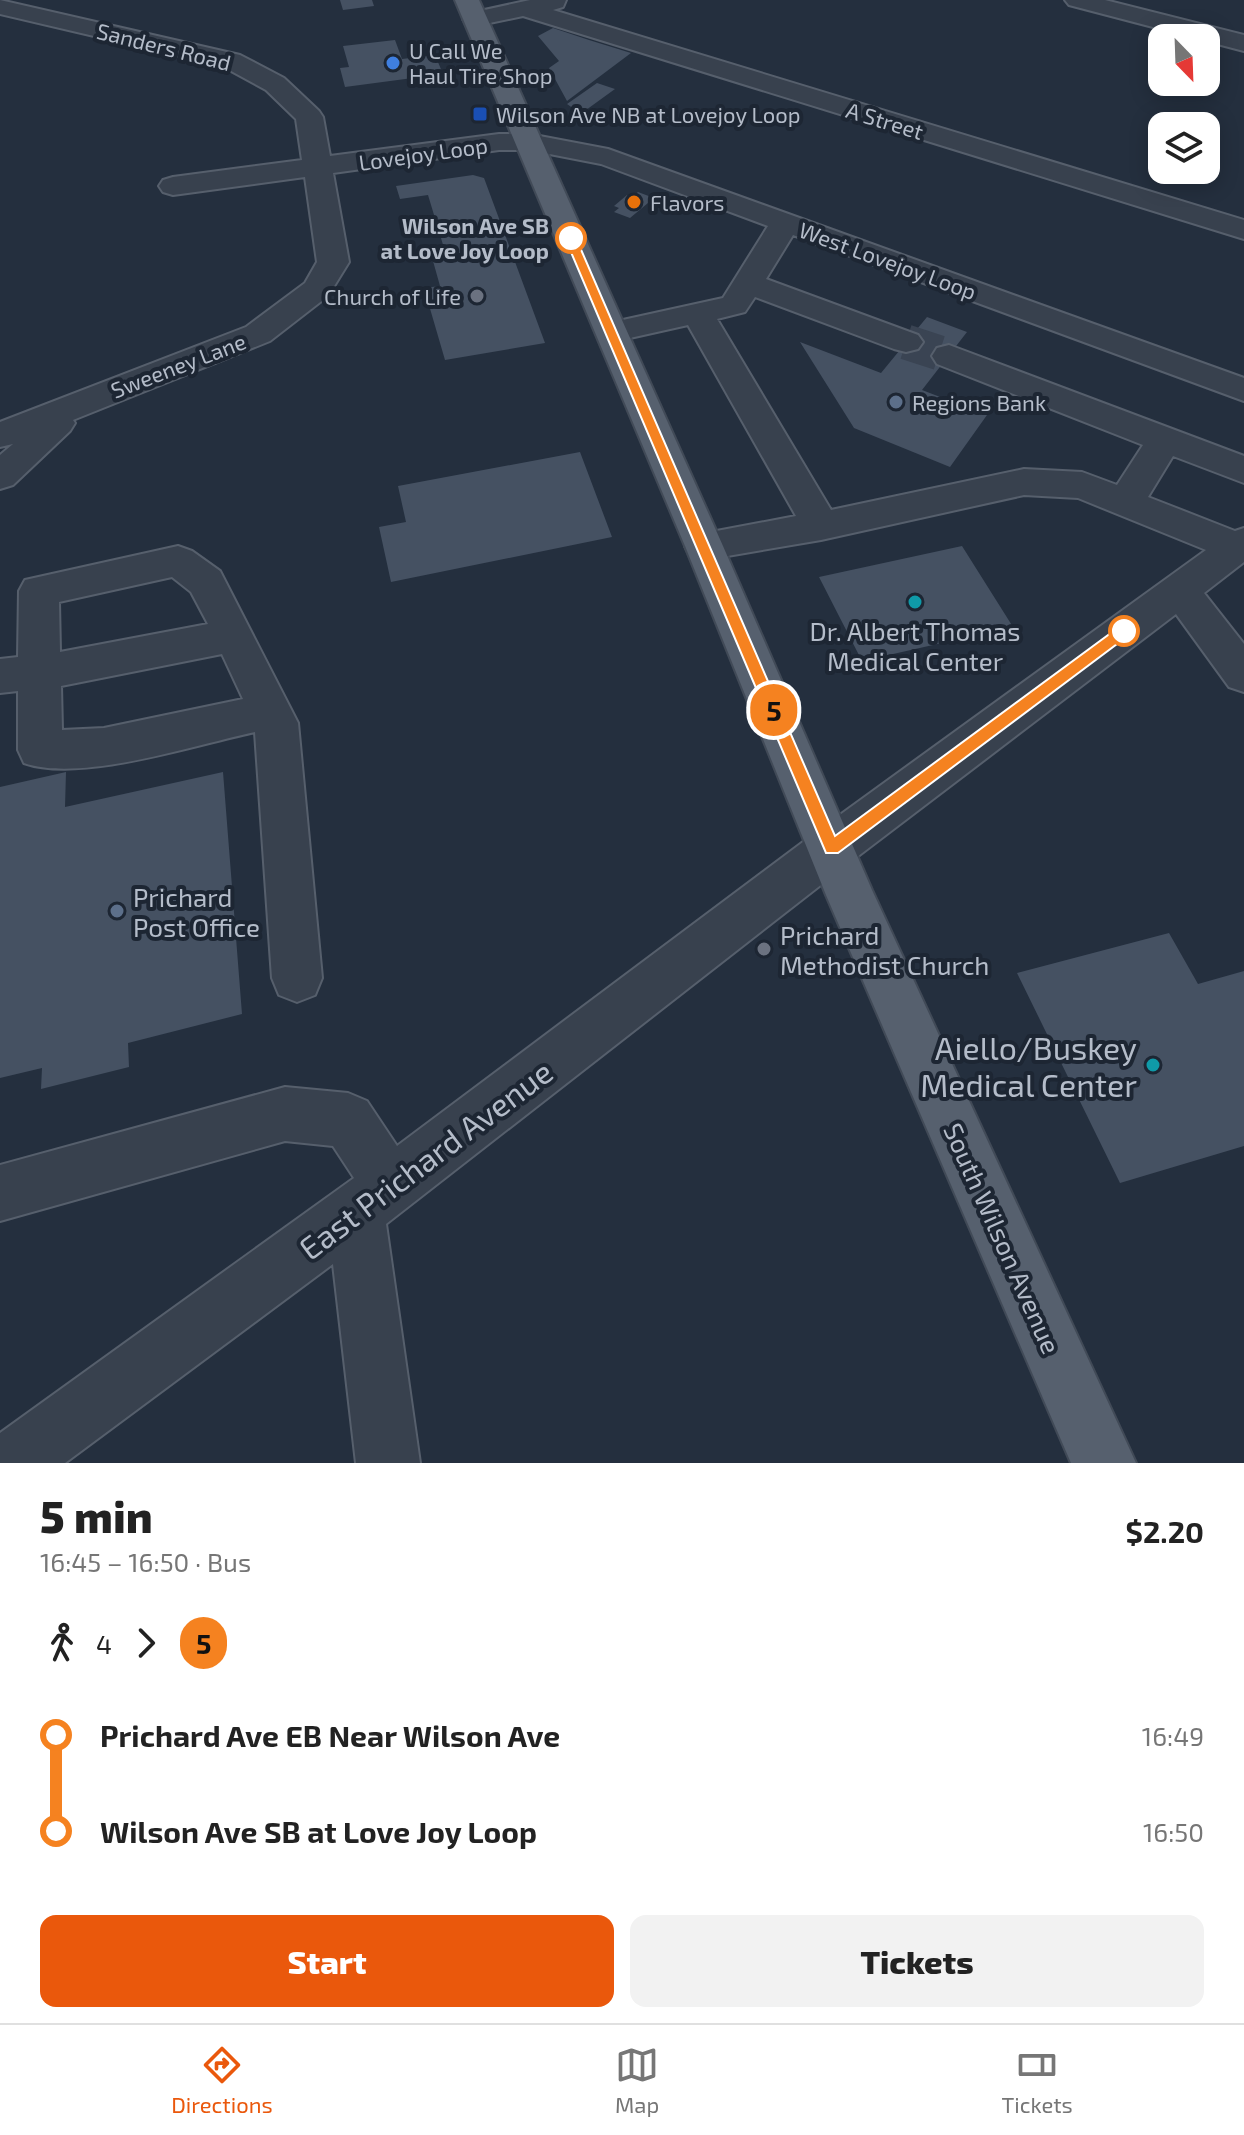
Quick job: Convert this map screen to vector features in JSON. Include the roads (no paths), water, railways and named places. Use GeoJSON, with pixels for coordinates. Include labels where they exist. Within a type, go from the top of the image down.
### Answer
{"type":"FeatureCollection","features":[{"type":"Feature","properties":{"kind":"main road","name":"South Wilson Avenue"},"geometry":{"type":"LineString","coordinates":[[471,10],[704,546],[850,895],[1104,1463]]}},
{"type":"Feature","properties":{"kind":"street"},"geometry":{"type":"LineString","coordinates":[[471,10],[526,9],[560,0]]}},
{"type":"Feature","properties":{"kind":"street"},"geometry":{"type":"LineString","coordinates":[[1077,0],[1244,43]]}},
{"type":"Feature","properties":{"kind":"street","name":"Sanders Road"},"geometry":{"type":"LineString","coordinates":[[0,7],[231,60],[275,84],[309,117],[317,168]]}},
{"type":"Feature","properties":{"kind":"street","name":"A Street"},"geometry":{"type":"LineString","coordinates":[[526,9],[1244,230]]}},
{"type":"Feature","properties":{"kind":"street","name":"Lovejoy Loop"},"geometry":{"type":"LineString","coordinates":[[173,186],[499,142],[529,142]]}},
{"type":"Feature","properties":{"kind":"street","name":"West Lovejoy Loop"},"geometry":{"type":"LineString","coordinates":[[529,142],[608,157],[1244,390]]}},
{"type":"Feature","properties":{"kind":"street","name":"Sweeney Lane"},"geometry":{"type":"LineString","coordinates":[[0,435],[258,334],[317,289],[333,262],[317,168]]}},
{"type":"Feature","properties":{"kind":"street"},"geometry":{"type":"LineString","coordinates":[[612,332],[734,305],[786,222]]}},
{"type":"Feature","properties":{"kind":"street"},"geometry":{"type":"LineString","coordinates":[[748,283],[906,342]]}},
{"type":"Feature","properties":{"kind":"street"},"geometry":{"type":"LineString","coordinates":[[697,312],[821,526]]}},
{"type":"Feature","properties":{"kind":"street"},"geometry":{"type":"LineString","coordinates":[[949,356],[1244,470]]}},
{"type":"Feature","properties":{"kind":"street"},"geometry":{"type":"LineString","coordinates":[[0,476],[81,401]]}},
{"type":"Feature","properties":{"kind":"street"},"geometry":{"type":"LineString","coordinates":[[1125,503],[1165,439]]}},
{"type":"Feature","properties":{"kind":"street"},"geometry":{"type":"LineString","coordinates":[[704,546],[821,526],[1024,482],[1082,485],[1240,545]]}},
{"type":"Feature","properties":{"kind":"street","name":"East Prichard Avenue"},"geometry":{"type":"LineString","coordinates":[[12,1463],[373,1199],[832,848],[1240,545]]}},
{"type":"Feature","properties":{"kind":"street"},"geometry":{"type":"LineString","coordinates":[[270,711],[104,747],[40,750],[21,674],[39,591],[178,561],[206,582],[276,723],[297,978]]}},
{"type":"Feature","properties":{"kind":"street"},"geometry":{"type":"LineString","coordinates":[[1180,590],[1244,675]]}},
{"type":"Feature","properties":{"kind":"street"},"geometry":{"type":"LineString","coordinates":[[21,674],[234,635]]}},
{"type":"Feature","properties":{"kind":"street"},"geometry":{"type":"LineString","coordinates":[[0,1193],[285,1114],[348,1120],[373,1199],[388,1463]]}},
{"type":"Feature","properties":{"kind":"tunnel"},"geometry":{"type":"LineString","coordinates":[[906,342],[949,356]]}},
{"type":"Feature","properties":{"kind":"place","name":"U Call We Haul Tire Shop"},"geometry":{"type":"Point","coordinates":[393,63]}},
{"type":"Feature","properties":{"kind":"place","name":"Wilson Ave NB at Lovejoy Loop"},"geometry":{"type":"Point","coordinates":[480,114]}},
{"type":"Feature","properties":{"kind":"place","name":"Flavors"},"geometry":{"type":"Point","coordinates":[634,202]}},
{"type":"Feature","properties":{"kind":"place","name":"Wilson Ave SB at Love Joy Loop"},"geometry":{"type":"Point","coordinates":[571,238]}},
{"type":"Feature","properties":{"kind":"place","name":"Church of Life"},"geometry":{"type":"Point","coordinates":[477,296]}},
{"type":"Feature","properties":{"kind":"place","name":"Regions Bank"},"geometry":{"type":"Point","coordinates":[896,402]}},
{"type":"Feature","properties":{"kind":"place","name":"Dr. Albert Thomas Medical Center"},"geometry":{"type":"Point","coordinates":[915,602]}},
{"type":"Feature","properties":{"kind":"place","name":"Prichard Post Office"},"geometry":{"type":"Point","coordinates":[117,911]}},
{"type":"Feature","properties":{"kind":"place","name":"Prichard Methodist Church"},"geometry":{"type":"Point","coordinates":[764,949]}},
{"type":"Feature","properties":{"kind":"place","name":"Aiello/Buskey Medical Center"},"geometry":{"type":"Point","coordinates":[1153,1065]}}]}
